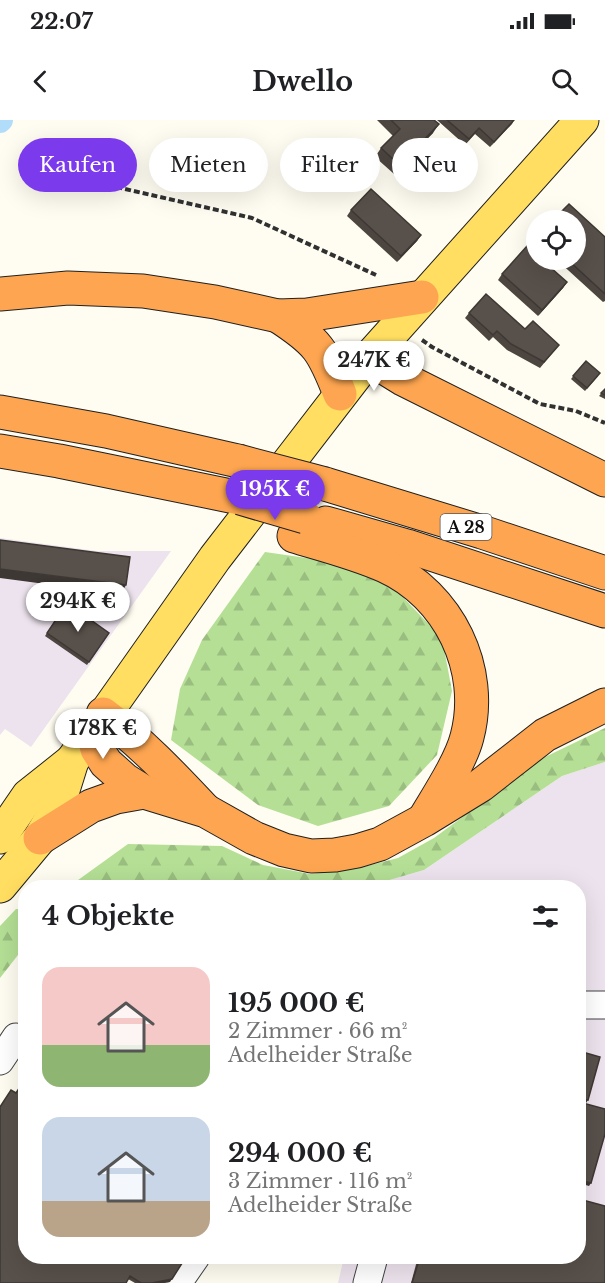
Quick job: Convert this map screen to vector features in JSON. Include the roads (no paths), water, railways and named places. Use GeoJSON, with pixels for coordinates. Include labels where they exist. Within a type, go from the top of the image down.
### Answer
{"type":"FeatureCollection","features":[{"type":"Feature","properties":{"kind":"highway"},"geometry":{"type":"LineString","coordinates":[[0,294],[68,288],[143,291],[215,302],[278,316],[308,315],[422,297]]}},
{"type":"Feature","properties":{"kind":"highway"},"geometry":{"type":"LineString","coordinates":[[278,316],[319,347],[340,394]]}},
{"type":"Feature","properties":{"kind":"highway"},"geometry":{"type":"LineString","coordinates":[[369,358],[403,379],[605,480]]}},
{"type":"Feature","properties":{"kind":"highway","name":"A 28"},"geometry":{"type":"LineString","coordinates":[[0,412],[105,431],[238,461],[325,484],[482,532],[605,573]]}},
{"type":"Feature","properties":{"kind":"highway","name":"A 28"},"geometry":{"type":"LineString","coordinates":[[0,451],[226,494],[300,526],[407,546],[605,611]]}},
{"type":"Feature","properties":{"kind":"highway"},"geometry":{"type":"LineString","coordinates":[[300,526],[387,567],[416,585],[444,613],[467,657],[473,696],[467,738],[447,781],[424,820]]}},
{"type":"Feature","properties":{"kind":"highway"},"geometry":{"type":"LineString","coordinates":[[206,811],[160,762],[122,727],[98,722],[97,749],[106,763],[125,780],[144,792],[206,811],[254,838],[284,850],[310,856],[335,855],[380,844],[481,785],[545,735],[605,705]]}},
{"type":"Feature","properties":{"kind":"highway"},"geometry":{"type":"LineString","coordinates":[[40,838],[91,806],[144,792]]}},
{"type":"Feature","properties":{"kind":"main road"},"geometry":{"type":"LineString","coordinates":[[0,886],[40,838],[57,809],[72,761],[208,567],[369,358],[582,120]]}},
{"type":"Feature","properties":{"kind":"main road"},"geometry":{"type":"LineString","coordinates":[[0,837],[28,796],[72,761]]}},
{"type":"Feature","properties":{"kind":"street"},"geometry":{"type":"LineString","coordinates":[[586,1005],[605,1005]]}},
{"type":"Feature","properties":{"kind":"street"},"geometry":{"type":"LineString","coordinates":[[0,1060],[16,1037],[18,1038]]}},
{"type":"Feature","properties":{"kind":"street"},"geometry":{"type":"LineString","coordinates":[[178,1283],[191,1264]]}},
{"type":"Feature","properties":{"kind":"street"},"geometry":{"type":"LineString","coordinates":[[367,1283],[372,1264]]}}]}
